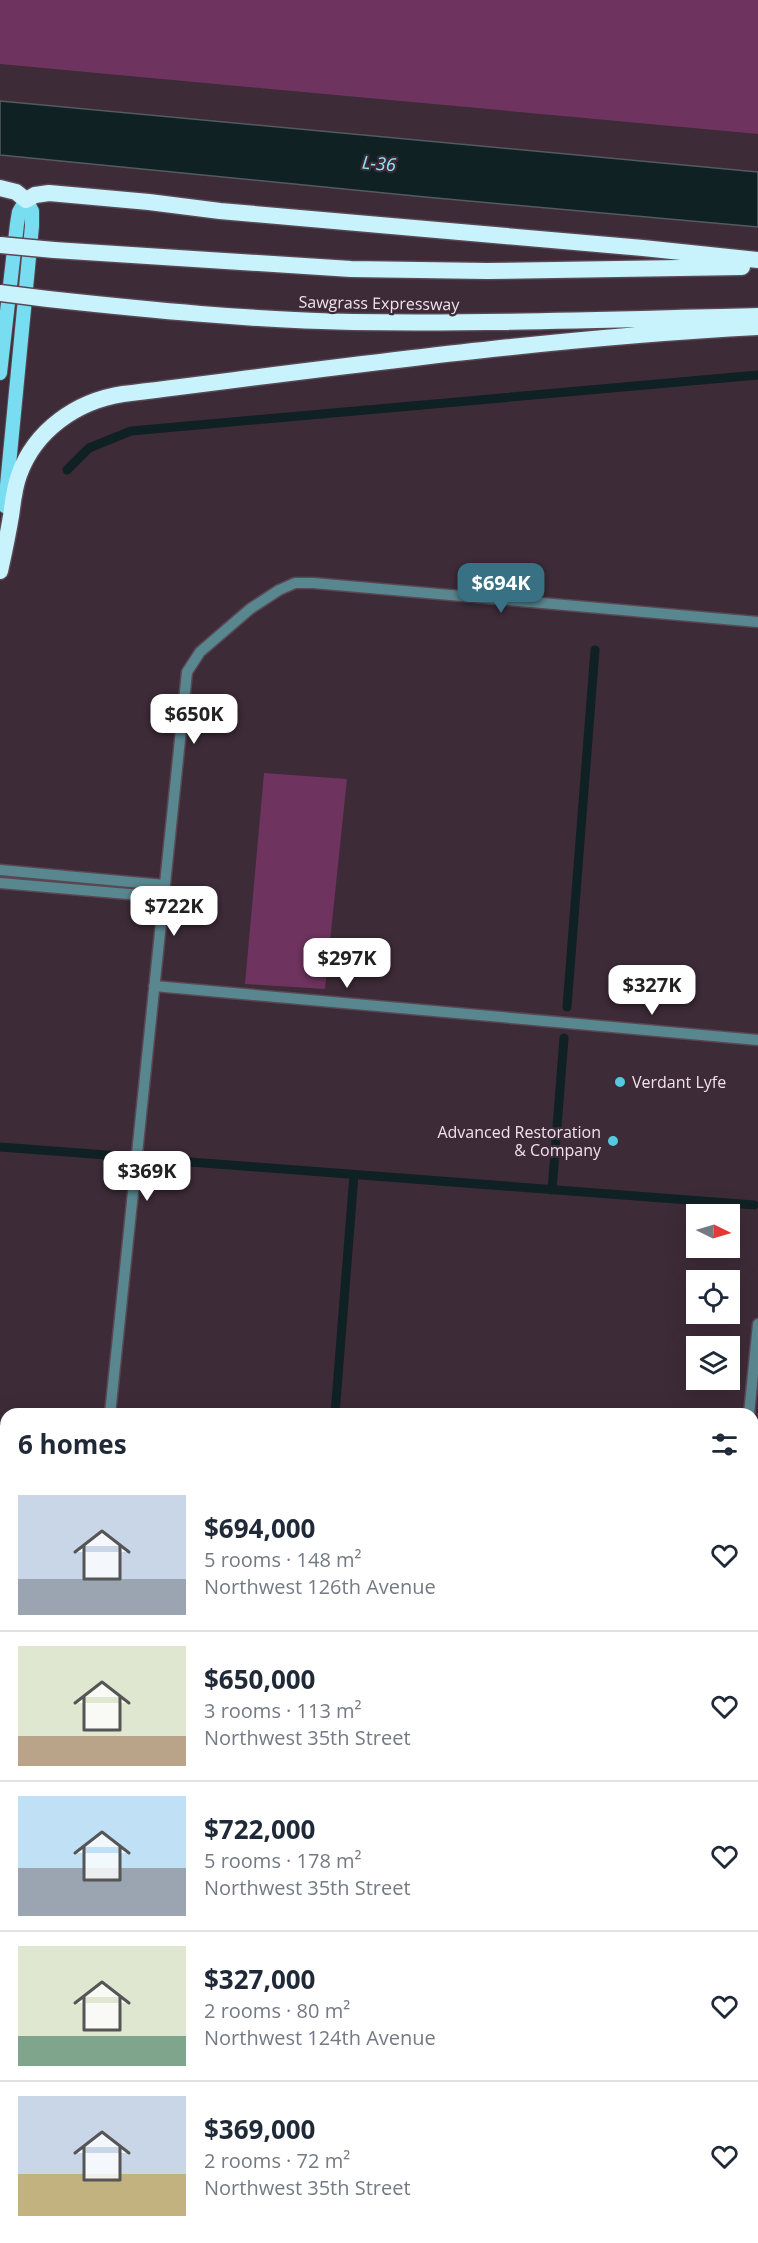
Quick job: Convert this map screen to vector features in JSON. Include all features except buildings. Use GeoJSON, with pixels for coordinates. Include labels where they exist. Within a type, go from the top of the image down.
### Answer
{"type":"FeatureCollection","features":[{"type":"Feature","properties":{"kind":"highway"},"geometry":{"type":"LineString","coordinates":[[0,188],[12,190],[26,200],[35,195],[49,193],[148,201],[220,211],[586,242],[758,260]]}},
{"type":"Feature","properties":{"kind":"highway","name":"Sawgrass Expressway"},"geometry":{"type":"LineString","coordinates":[[0,245],[351,269],[487,271],[758,266]]}},
{"type":"Feature","properties":{"kind":"highway","name":"Sawgrass Expressway"},"geometry":{"type":"LineString","coordinates":[[0,294],[190,315],[351,322],[488,323],[758,316]]}},
{"type":"Feature","properties":{"kind":"highway"},"geometry":{"type":"LineString","coordinates":[[0,572],[17,483],[28,456],[61,419],[78,408],[104,398],[526,344],[758,327]]}},
{"type":"Feature","properties":{"kind":"main road"},"geometry":{"type":"LineString","coordinates":[[0,373],[16,224],[26,200],[32,211],[32,226],[0,572]]}},
{"type":"Feature","properties":{"kind":"street"},"geometry":{"type":"LineString","coordinates":[[111,1408],[187,672],[200,652],[245,613],[279,590],[295,583],[758,622]]}},
{"type":"Feature","properties":{"kind":"street"},"geometry":{"type":"LineString","coordinates":[[0,870],[164,885]]}},
{"type":"Feature","properties":{"kind":"street"},"geometry":{"type":"LineString","coordinates":[[0,883],[163,897]]}},
{"type":"Feature","properties":{"kind":"street"},"geometry":{"type":"LineString","coordinates":[[154,986],[758,1040]]}},
{"type":"Feature","properties":{"kind":"street"},"geometry":{"type":"LineString","coordinates":[[749,1408],[757,1350],[758,1324]]}},
{"type":"Feature","properties":{"kind":"shaded area"},"geometry":{"type":"Polygon","coordinates":[[[0,0],[758,0],[758,134],[0,64],[0,0]]]}},
{"type":"Feature","properties":{"kind":"shaded area"},"geometry":{"type":"Polygon","coordinates":[[[264,773],[347,779],[325,989],[245,984],[264,773]]]}},
{"type":"Feature","properties":{"kind":"water","name":"L-36"},"geometry":{"type":"Polygon","coordinates":[[[0,101],[758,172],[758,227],[0,155],[0,101]]]}},
{"type":"Feature","properties":{"kind":"waterway"},"geometry":{"type":"LineString","coordinates":[[67,470],[89,448],[131,431],[758,375]]}},
{"type":"Feature","properties":{"kind":"waterway"},"geometry":{"type":"LineString","coordinates":[[567,1007],[595,650]]}},
{"type":"Feature","properties":{"kind":"waterway"},"geometry":{"type":"LineString","coordinates":[[552,1190],[564,1038]]}},
{"type":"Feature","properties":{"kind":"waterway"},"geometry":{"type":"LineString","coordinates":[[0,1147],[120,1156]]}},
{"type":"Feature","properties":{"kind":"waterway"},"geometry":{"type":"LineString","coordinates":[[151,1159],[754,1205]]}},
{"type":"Feature","properties":{"kind":"waterway"},"geometry":{"type":"LineString","coordinates":[[335,1408],[354,1175]]}},
{"type":"Feature","properties":{"kind":"place","name":"Verdant Lyfe"},"geometry":{"type":"Point","coordinates":[620,1082]}},
{"type":"Feature","properties":{"kind":"place","name":"Advanced Restoration & Company"},"geometry":{"type":"Point","coordinates":[613,1141]}}]}
